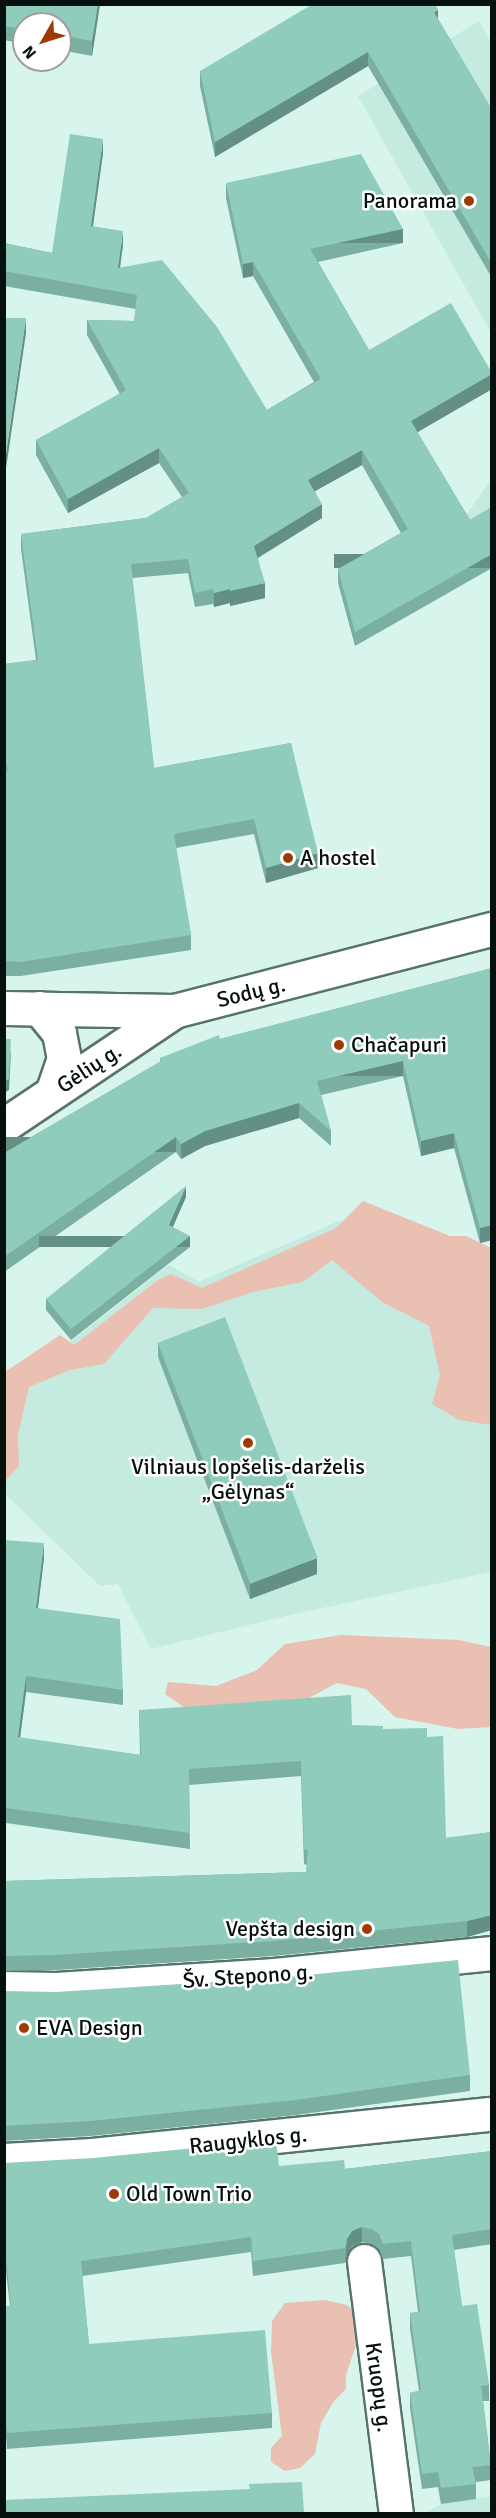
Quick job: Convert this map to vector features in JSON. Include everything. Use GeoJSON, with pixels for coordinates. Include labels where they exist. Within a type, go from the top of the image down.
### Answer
{"type":"FeatureCollection","features":[{"type":"Feature","properties":{"kind":"street","name":"Sodų g."},"geometry":{"type":"LineString","coordinates":[[4,1008],[174,1011],[492,929]]}},
{"type":"Feature","properties":{"kind":"street"},"geometry":{"type":"LineString","coordinates":[[39,1008],[59,1034],[64,1058],[52,1092]]}},
{"type":"Feature","properties":{"kind":"street","name":"Gėlių g."},"geometry":{"type":"LineString","coordinates":[[4,1125],[174,1011]]}},
{"type":"Feature","properties":{"kind":"street","name":"Šv. Stepono g."},"geometry":{"type":"LineString","coordinates":[[4,1988],[56,1989],[275,1975],[492,1954]]}},
{"type":"Feature","properties":{"kind":"street","name":"Raugyklos g."},"geometry":{"type":"LineString","coordinates":[[4,2160],[74,2157],[492,2115]]}},
{"type":"Feature","properties":{"kind":"street","name":"Kruopų g."},"geometry":{"type":"LineString","coordinates":[[364,2261],[396,2514]]}},
{"type":"Feature","properties":{"kind":"shaded area"},"geometry":{"type":"Polygon","coordinates":[[[479,21],[491,42],[491,333],[358,96],[479,21]]]}},
{"type":"Feature","properties":{"kind":"shaded area"},"geometry":{"type":"Polygon","coordinates":[[[491,480],[491,565],[464,518],[491,480]]]}},
{"type":"Feature","properties":{"kind":"shaded area"},"geometry":{"type":"Polygon","coordinates":[[[363,1201],[450,1236],[466,1236],[491,1248],[491,1425],[459,1420],[432,1404],[440,1375],[429,1326],[382,1302],[332,1260],[303,1282],[253,1292],[202,1309],[153,1308],[104,1364],[70,1370],[29,1387],[18,1435],[19,1466],[5,1481],[5,1372],[60,1335],[74,1345],[158,1280],[171,1274],[202,1288],[336,1228],[363,1201]]]}},
{"type":"Feature","properties":{"kind":"shaded area","name":"Vilniaus lopšelis-darželis „Gėlynas“"},"geometry":{"type":"Polygon","coordinates":[[[341,1220],[491,1288],[491,1572],[290,1615],[151,1649],[118,1584],[100,1586],[5,1494],[5,1392],[169,1265],[199,1282],[341,1220]]]}},
{"type":"Feature","properties":{"kind":"shaded area"},"geometry":{"type":"Polygon","coordinates":[[[341,1635],[459,1640],[491,1647],[491,1727],[458,1729],[395,1717],[366,1689],[337,1683],[309,1698],[207,1713],[185,1708],[165,1694],[168,1682],[216,1686],[257,1670],[285,1644],[341,1635]]]}},
{"type":"Feature","properties":{"kind":"shaded area"},"geometry":{"type":"Polygon","coordinates":[[[325,2300],[347,2305],[359,2317],[358,2339],[346,2375],[346,2389],[334,2401],[321,2423],[315,2454],[300,2468],[285,2471],[271,2462],[271,2448],[282,2436],[271,2352],[272,2321],[285,2303],[325,2300]]]}},
{"type":"Feature","properties":{"kind":"shaded area"},"geometry":{"type":"Polygon","coordinates":[[[491,2496],[491,2513],[426,2513],[441,2504],[491,2496]]]}},
{"type":"Feature","properties":{"kind":"building"},"geometry":{"type":"Polygon","coordinates":[[[4,4],[98,4],[92,41],[72,37],[72,12],[12,12],[12,27],[4,26],[4,4]]]}},
{"type":"Feature","properties":{"kind":"building"},"geometry":{"type":"Polygon","coordinates":[[[313,4],[435,4],[438,10],[434,12],[492,110],[492,264],[368,52],[215,142],[200,71],[313,4]]]}},
{"type":"Feature","properties":{"kind":"building"},"geometry":{"type":"Polygon","coordinates":[[[70,134],[103,139],[91,226],[123,231],[118,268],[162,260],[217,327],[267,410],[321,379],[253,262],[243,264],[226,183],[361,154],[403,229],[310,249],[369,350],[451,303],[492,374],[411,421],[470,520],[492,507],[492,554],[355,632],[338,569],[408,529],[362,450],[308,480],[322,504],[254,546],[265,583],[230,591],[230,589],[214,593],[213,589],[195,593],[188,559],[131,564],[154,768],[291,743],[318,853],[266,868],[254,819],[174,834],[191,935],[21,962],[4,961],[4,772],[8,771],[4,750],[4,664],[38,660],[21,534],[146,518],[189,493],[159,448],[68,499],[36,440],[126,390],[87,320],[134,321],[137,295],[4,271],[4,243],[52,253],[70,134]]]}},
{"type":"Feature","properties":{"kind":"building"},"geometry":{"type":"Polygon","coordinates":[[[4,318],[26,318],[4,467],[4,318]]]}},
{"type":"Feature","properties":{"kind":"building"},"geometry":{"type":"Polygon","coordinates":[[[492,968],[492,1225],[480,1228],[454,1133],[421,1141],[403,1061],[317,1081],[331,1131],[299,1103],[205,1131],[181,1144],[176,1137],[4,1257],[4,1153],[161,1061],[160,1058],[219,1035],[220,1039],[492,968]]]}},
{"type":"Feature","properties":{"kind":"building"},"geometry":{"type":"Polygon","coordinates":[[[4,1039],[11,1039],[9,1079],[4,1082],[4,1039]]]}},
{"type":"Feature","properties":{"kind":"building"},"geometry":{"type":"Polygon","coordinates":[[[186,1186],[169,1225],[190,1236],[71,1329],[46,1299],[186,1186]]]}},
{"type":"Feature","properties":{"kind":"building"},"geometry":{"type":"Polygon","coordinates":[[[225,1317],[317,1558],[250,1584],[158,1343],[225,1317]]]}},
{"type":"Feature","properties":{"kind":"building"},"geometry":{"type":"Polygon","coordinates":[[[4,1540],[44,1543],[36,1608],[120,1619],[123,1690],[26,1676],[18,1737],[141,1755],[139,1710],[351,1695],[352,1725],[383,1726],[383,1729],[427,1728],[427,1737],[443,1736],[446,1838],[492,1832],[492,1915],[467,1921],[273,1941],[56,1955],[4,1956],[4,1881],[306,1872],[308,1850],[304,1849],[301,1761],[189,1769],[190,1833],[6,1808],[4,1819],[4,1540]]]}},
{"type":"Feature","properties":{"kind":"building"},"geometry":{"type":"Polygon","coordinates":[[[458,1960],[470,2075],[296,2100],[91,2121],[4,2126],[4,1991],[56,1992],[277,1978],[458,1960]]]}},
{"type":"Feature","properties":{"kind":"building"},"geometry":{"type":"Polygon","coordinates":[[[276,2140],[279,2166],[344,2160],[345,2169],[492,2151],[492,2229],[452,2235],[462,2306],[477,2304],[489,2385],[481,2386],[491,2465],[472,2467],[476,2484],[441,2488],[438,2472],[422,2474],[410,2393],[421,2390],[410,2313],[420,2312],[411,2241],[383,2244],[379,2234],[372,2229],[362,2227],[352,2231],[345,2248],[253,2261],[251,2237],[81,2261],[89,2344],[265,2330],[272,2413],[7,2433],[4,2399],[4,2306],[11,2306],[4,2240],[4,2163],[93,2158],[276,2140]]]}},
{"type":"Feature","properties":{"kind":"building"},"geometry":{"type":"Polygon","coordinates":[[[302,2482],[304,2514],[4,2514],[4,2500],[250,2489],[249,2484],[302,2482]]]}},
{"type":"Feature","properties":{"kind":"place","name":"Panorama"},"geometry":{"type":"Point","coordinates":[469,201]}},
{"type":"Feature","properties":{"kind":"place","name":"A hostel"},"geometry":{"type":"Point","coordinates":[288,858]}},
{"type":"Feature","properties":{"kind":"place","name":"Chačapuri"},"geometry":{"type":"Point","coordinates":[339,1045]}},
{"type":"Feature","properties":{"kind":"place","name":"Vilniaus lopšelis-darželis „Gėlynas“"},"geometry":{"type":"Point","coordinates":[248,1443]}},
{"type":"Feature","properties":{"kind":"place","name":"Vepšta design"},"geometry":{"type":"Point","coordinates":[367,1929]}},
{"type":"Feature","properties":{"kind":"place","name":"EVA Design"},"geometry":{"type":"Point","coordinates":[24,2028]}},
{"type":"Feature","properties":{"kind":"place","name":"Old Town Trio"},"geometry":{"type":"Point","coordinates":[114,2194]}}]}
